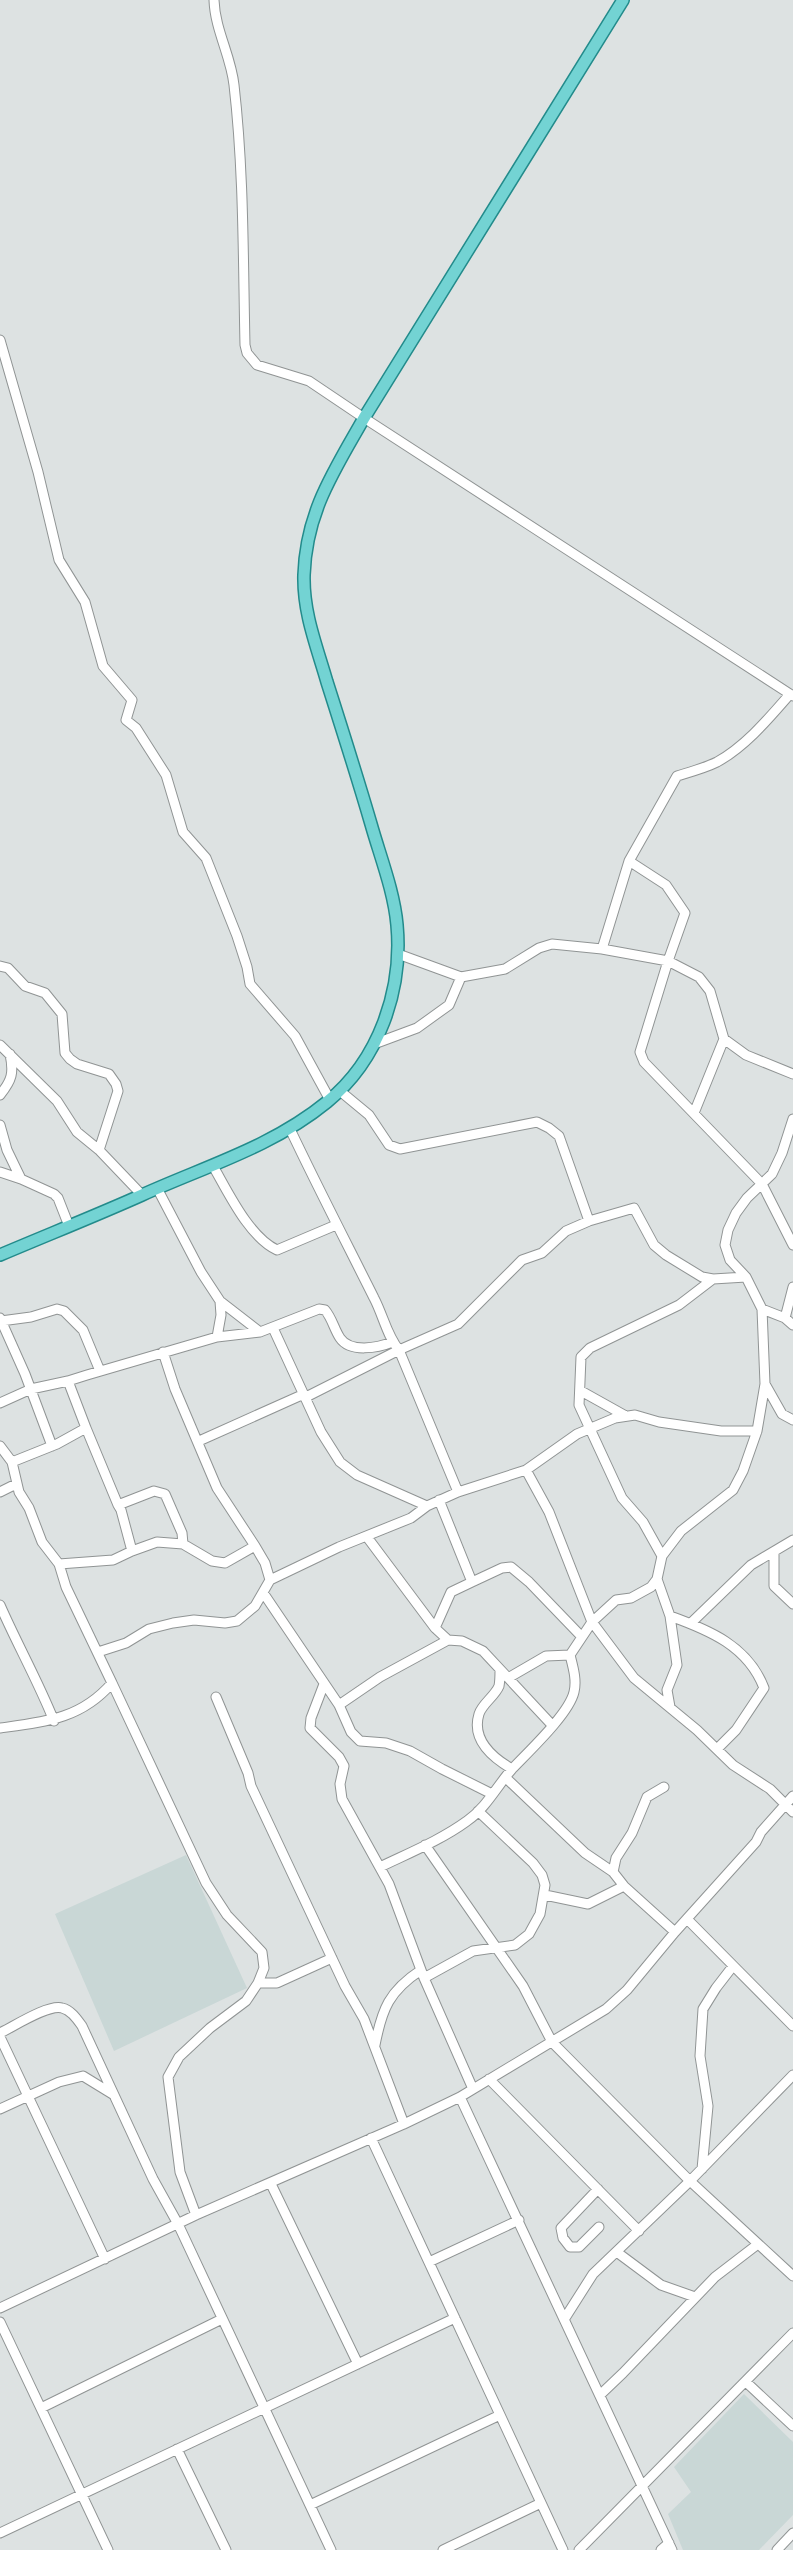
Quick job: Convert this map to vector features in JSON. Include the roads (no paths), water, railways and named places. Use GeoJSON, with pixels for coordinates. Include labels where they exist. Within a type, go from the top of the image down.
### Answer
{"type":"FeatureCollection","features":[{"type":"Feature","properties":{"kind":"main road"},"geometry":{"type":"LineString","coordinates":[[0,1255],[213,1166],[290,1129],[330,1100],[340,1090],[360,1066],[374,1044],[389,1008],[397,972],[397,922],[386,878],[309,626],[304,574],[310,522],[329,481],[364,418],[623,0]]}},
{"type":"Feature","properties":{"kind":"street"},"geometry":{"type":"LineString","coordinates":[[214,0],[217,23],[233,78],[241,158],[247,353],[257,365],[264,369],[309,381],[324,389],[364,418],[792,695],[764,724],[738,747],[717,762],[677,776],[629,861],[602,949]]}},
{"type":"Feature","properties":{"kind":"street"},"geometry":{"type":"LineString","coordinates":[[0,340],[38,472],[59,560],[85,602],[103,666],[132,700],[126,720],[136,728],[166,775],[183,832],[206,858],[237,936],[247,967],[250,984],[295,1036],[330,1100]]}},
{"type":"Feature","properties":{"kind":"street"},"geometry":{"type":"LineString","coordinates":[[629,861],[666,885],[685,913],[640,1052],[644,1062],[762,1184],[793,1244]]}},
{"type":"Feature","properties":{"kind":"street"},"geometry":{"type":"LineString","coordinates":[[398,954],[461,977],[505,969],[539,948],[552,944],[602,949],[668,961],[698,977],[710,991],[724,1038],[746,1055],[793,1074]]}},
{"type":"Feature","properties":{"kind":"street"},"geometry":{"type":"LineString","coordinates":[[0,966],[8,968],[25,986],[45,992],[62,1014],[65,1053],[70,1060],[109,1074],[116,1084],[118,1091],[99,1150]]}},
{"type":"Feature","properties":{"kind":"street"},"geometry":{"type":"LineString","coordinates":[[374,1044],[417,1028],[449,1005],[461,977]]}},
{"type":"Feature","properties":{"kind":"street"},"geometry":{"type":"LineString","coordinates":[[694,1113],[724,1038]]}},
{"type":"Feature","properties":{"kind":"street"},"geometry":{"type":"LineString","coordinates":[[0,1045],[57,1101],[77,1132],[99,1150],[142,1195]]}},
{"type":"Feature","properties":{"kind":"street"},"geometry":{"type":"LineString","coordinates":[[0,1095],[9,1084],[14,1072],[10,1054]]}},
{"type":"Feature","properties":{"kind":"street"},"geometry":{"type":"LineString","coordinates":[[340,1090],[369,1115],[389,1145],[400,1149],[537,1122],[549,1128],[560,1136],[589,1221]]}},
{"type":"Feature","properties":{"kind":"street"},"geometry":{"type":"LineString","coordinates":[[380,1868],[457,1828],[478,1811],[512,1770],[534,1748],[574,1694],[576,1682],[570,1655],[592,1622],[616,1600],[631,1598],[647,1590],[657,1579],[662,1556],[681,1531],[733,1490],[757,1431],[765,1384],[762,1309],[746,1277],[730,1260],[725,1245],[728,1230],[736,1213],[747,1198],[772,1174],[782,1153],[793,1119]]}},
{"type":"Feature","properties":{"kind":"street"},"geometry":{"type":"LineString","coordinates":[[0,1124],[7,1150],[21,1179]]}},
{"type":"Feature","properties":{"kind":"street"},"geometry":{"type":"LineString","coordinates":[[290,1129],[336,1225],[382,1313],[392,1342],[399,1350],[458,1492]]}},
{"type":"Feature","properties":{"kind":"street"},"geometry":{"type":"LineString","coordinates":[[213,1166],[246,1220],[267,1245],[277,1250],[336,1225]]}},
{"type":"Feature","properties":{"kind":"street"},"geometry":{"type":"LineString","coordinates":[[0,1172],[21,1179],[58,1198],[69,1226]]}},
{"type":"Feature","properties":{"kind":"street"},"geometry":{"type":"LineString","coordinates":[[158,1188],[201,1272],[220,1301],[260,1332]]}},
{"type":"Feature","properties":{"kind":"street"},"geometry":{"type":"LineString","coordinates":[[199,1441],[305,1395],[458,1324],[522,1260],[542,1253],[566,1231],[589,1221],[634,1208],[654,1244],[702,1277],[712,1279],[746,1277]]}},
{"type":"Feature","properties":{"kind":"street"},"geometry":{"type":"LineString","coordinates":[[662,1556],[643,1522],[622,1498],[579,1405],[581,1357],[590,1348],[679,1305],[712,1279]]}},
{"type":"Feature","properties":{"kind":"street"},"geometry":{"type":"LineString","coordinates":[[786,1318],[792,1299],[793,1287]]}},
{"type":"Feature","properties":{"kind":"street"},"geometry":{"type":"LineString","coordinates":[[218,1336],[221,1315],[220,1301]]}},
{"type":"Feature","properties":{"kind":"street"},"geometry":{"type":"LineString","coordinates":[[52,1446],[31,1389],[1,1319],[31,1317],[57,1309],[64,1311],[83,1330],[100,1372]]}},
{"type":"Feature","properties":{"kind":"street"},"geometry":{"type":"LineString","coordinates":[[0,1403],[31,1389],[100,1372],[218,1336],[260,1332],[319,1309],[325,1310],[341,1339],[350,1346],[379,1347],[392,1342]]}},
{"type":"Feature","properties":{"kind":"street"},"geometry":{"type":"LineString","coordinates":[[762,1309],[786,1318],[793,1325]]}},
{"type":"Feature","properties":{"kind":"street"},"geometry":{"type":"LineString","coordinates":[[273,1328],[321,1432],[340,1462],[357,1475],[427,1506]]}},
{"type":"Feature","properties":{"kind":"street"},"geometry":{"type":"LineString","coordinates":[[98,1652],[126,1643],[149,1629],[165,1625],[194,1620],[218,1623],[237,1621],[249,1612],[264,1594],[270,1580],[265,1563],[224,1501],[175,1390],[163,1352]]}},
{"type":"Feature","properties":{"kind":"street"},"geometry":{"type":"LineString","coordinates":[[68,1381],[121,1510],[132,1551]]}},
{"type":"Feature","properties":{"kind":"street"},"geometry":{"type":"LineString","coordinates":[[765,1384],[782,1414],[793,1420]]}},
{"type":"Feature","properties":{"kind":"street"},"geometry":{"type":"LineString","coordinates":[[581,1391],[624,1415]]}},
{"type":"Feature","properties":{"kind":"street"},"geometry":{"type":"LineString","coordinates":[[270,1580],[339,1547],[411,1518],[439,1500],[526,1470],[589,1428],[624,1415],[635,1415],[659,1422],[721,1431],[757,1431]]}},
{"type":"Feature","properties":{"kind":"street"},"geometry":{"type":"LineString","coordinates":[[12,1462],[52,1446],[86,1428]]}},
{"type":"Feature","properties":{"kind":"street"},"geometry":{"type":"LineString","coordinates":[[0,1446],[12,1462],[16,1484],[29,1508],[42,1542],[58,1564],[66,1587],[206,1883],[227,1916],[262,1952],[264,1968],[258,1983],[246,2001],[210,2028],[179,2057],[168,2077],[180,2172],[196,2216]]}},
{"type":"Feature","properties":{"kind":"street"},"geometry":{"type":"LineString","coordinates":[[526,1470],[550,1512],[592,1622],[634,1678],[670,1707],[733,1764],[770,1789],[793,1812]]}},
{"type":"Feature","properties":{"kind":"street"},"geometry":{"type":"LineString","coordinates":[[0,1492],[16,1484]]}},
{"type":"Feature","properties":{"kind":"street"},"geometry":{"type":"LineString","coordinates":[[118,1505],[154,1491],[165,1494],[177,1518],[183,1544]]}},
{"type":"Feature","properties":{"kind":"street"},"geometry":{"type":"LineString","coordinates":[[439,1500],[472,1582]]}},
{"type":"Feature","properties":{"kind":"street"},"geometry":{"type":"LineString","coordinates":[[367,1537],[435,1628],[448,1640]]}},
{"type":"Feature","properties":{"kind":"street"},"geometry":{"type":"LineString","coordinates":[[690,1623],[751,1565],[793,1540]]}},
{"type":"Feature","properties":{"kind":"street"},"geometry":{"type":"LineString","coordinates":[[58,1564],[113,1560],[157,1542],[183,1544],[212,1561],[225,1563],[255,1546]]}},
{"type":"Feature","properties":{"kind":"street"},"geometry":{"type":"LineString","coordinates":[[774,1552],[774,1586],[793,1604]]}},
{"type":"Feature","properties":{"kind":"street"},"geometry":{"type":"LineString","coordinates":[[435,1628],[452,1592],[502,1568],[511,1567],[529,1582],[582,1636]]}},
{"type":"Feature","properties":{"kind":"street"},"geometry":{"type":"LineString","coordinates":[[657,1579],[670,1616],[677,1665],[667,1690],[670,1707]]}},
{"type":"Feature","properties":{"kind":"street"},"geometry":{"type":"LineString","coordinates":[[264,1594],[338,1705],[351,1732],[360,1741],[386,1743],[410,1751],[442,1770],[492,1794]]}},
{"type":"Feature","properties":{"kind":"street"},"geometry":{"type":"LineString","coordinates":[[0,1604],[3,1619],[36,1677],[54,1720]]}},
{"type":"Feature","properties":{"kind":"street"},"geometry":{"type":"LineString","coordinates":[[670,1616],[710,1630],[736,1650],[759,1675],[764,1688],[736,1730],[717,1750]]}},
{"type":"Feature","properties":{"kind":"street"},"geometry":{"type":"LineString","coordinates":[[338,1705],[380,1677],[448,1640],[462,1641],[483,1651],[552,1725]]}},
{"type":"Feature","properties":{"kind":"street"},"geometry":{"type":"LineString","coordinates":[[508,1678],[546,1656],[570,1655]]}},
{"type":"Feature","properties":{"kind":"street"},"geometry":{"type":"LineString","coordinates":[[500,1670],[499,1686],[479,1713],[478,1728],[483,1744],[492,1757],[512,1770]]}},
{"type":"Feature","properties":{"kind":"street"},"geometry":{"type":"LineString","coordinates":[[0,1728],[54,1720],[87,1706],[112,1683]]}},
{"type":"Feature","properties":{"kind":"street"},"geometry":{"type":"LineString","coordinates":[[324,1684],[310,1718],[310,1728],[340,1757],[344,1766],[340,1784],[342,1799],[389,1884],[422,1974],[473,2089]]}},
{"type":"Feature","properties":{"kind":"street"},"geometry":{"type":"LineString","coordinates":[[216,1697],[248,1773],[251,1786],[374,2045],[404,2124]]}},
{"type":"Feature","properties":{"kind":"street"},"geometry":{"type":"LineString","coordinates":[[506,1778],[585,1853],[613,1872],[624,1886],[675,1932]]}},
{"type":"Feature","properties":{"kind":"street"},"geometry":{"type":"LineString","coordinates":[[613,1872],[616,1858],[632,1833],[647,1797],[664,1787]]}},
{"type":"Feature","properties":{"kind":"street"},"geometry":{"type":"LineString","coordinates":[[0,2308],[178,2224],[404,2124],[460,2097],[606,2009],[619,1998],[675,1932],[752,1848],[793,1796]]}},
{"type":"Feature","properties":{"kind":"street"},"geometry":{"type":"LineString","coordinates":[[374,2045],[386,2005],[394,1991],[422,1974],[473,1951],[515,1946],[529,1934],[540,1914],[545,1895],[545,1884],[542,1875],[533,1863],[478,1811]]}},
{"type":"Feature","properties":{"kind":"street"},"geometry":{"type":"LineString","coordinates":[[425,1845],[498,1948],[522,1986],[552,2042],[690,2181],[793,2276]]}},
{"type":"Feature","properties":{"kind":"street"},"geometry":{"type":"LineString","coordinates":[[545,1895],[588,1904],[624,1886]]}},
{"type":"Feature","properties":{"kind":"street"},"geometry":{"type":"LineString","coordinates":[[687,1919],[793,2026]]}},
{"type":"Feature","properties":{"kind":"street"},"geometry":{"type":"LineString","coordinates":[[258,1983],[277,1983],[332,1958]]}},
{"type":"Feature","properties":{"kind":"street"},"geometry":{"type":"LineString","coordinates":[[702,2169],[708,2106],[700,2056],[703,2009],[716,1988],[734,1966]]}},
{"type":"Feature","properties":{"kind":"street"},"geometry":{"type":"LineString","coordinates":[[105,2259],[0,2035],[47,2010],[61,2008],[72,2014],[91,2043],[153,2179],[178,2224],[331,2550]]}},
{"type":"Feature","properties":{"kind":"street"},"geometry":{"type":"LineString","coordinates":[[565,2318],[588,2280],[618,2253],[702,2169],[793,2075]]}},
{"type":"Feature","properties":{"kind":"street"},"geometry":{"type":"LineString","coordinates":[[0,2110],[59,2082],[83,2076],[115,2096]]}},
{"type":"Feature","properties":{"kind":"street"},"geometry":{"type":"LineString","coordinates":[[489,2080],[639,2231]]}},
{"type":"Feature","properties":{"kind":"street"},"geometry":{"type":"LineString","coordinates":[[460,2097],[643,2486],[670,2547],[661,2550]]}},
{"type":"Feature","properties":{"kind":"street"},"geometry":{"type":"LineString","coordinates":[[371,2138],[563,2550]]}},
{"type":"Feature","properties":{"kind":"street"},"geometry":{"type":"LineString","coordinates":[[270,2184],[358,2364]]}},
{"type":"Feature","properties":{"kind":"street"},"geometry":{"type":"LineString","coordinates":[[598,2189],[561,2228],[562,2238],[570,2247],[579,2247],[599,2227]]}},
{"type":"Feature","properties":{"kind":"street"},"geometry":{"type":"LineString","coordinates":[[428,2262],[519,2220]]}},
{"type":"Feature","properties":{"kind":"street"},"geometry":{"type":"LineString","coordinates":[[600,2394],[623,2374],[715,2277],[758,2244]]}},
{"type":"Feature","properties":{"kind":"street"},"geometry":{"type":"LineString","coordinates":[[618,2253],[660,2285],[695,2297]]}},
{"type":"Feature","properties":{"kind":"street"},"geometry":{"type":"LineString","coordinates":[[0,2534],[455,2318]]}},
{"type":"Feature","properties":{"kind":"street"},"geometry":{"type":"LineString","coordinates":[[41,2408],[222,2319]]}},
{"type":"Feature","properties":{"kind":"street"},"geometry":{"type":"LineString","coordinates":[[0,2322],[108,2550]]}},
{"type":"Feature","properties":{"kind":"street"},"geometry":{"type":"LineString","coordinates":[[579,2550],[792,2335]]}},
{"type":"Feature","properties":{"kind":"street"},"geometry":{"type":"LineString","coordinates":[[746,2382],[793,2426]]}},
{"type":"Feature","properties":{"kind":"street"},"geometry":{"type":"LineString","coordinates":[[310,2505],[500,2415]]}},
{"type":"Feature","properties":{"kind":"street"},"geometry":{"type":"LineString","coordinates":[[177,2450],[226,2550]]}},
{"type":"Feature","properties":{"kind":"street"},"geometry":{"type":"LineString","coordinates":[[443,2550],[541,2503]]}},
{"type":"Feature","properties":{"kind":"street"},"geometry":{"type":"LineString","coordinates":[[777,2550],[793,2533]]}},
{"type":"Feature","properties":{"kind":"street"},"geometry":{"type":"LineString","coordinates":[[784,2543],[792,2550]]}}]}
